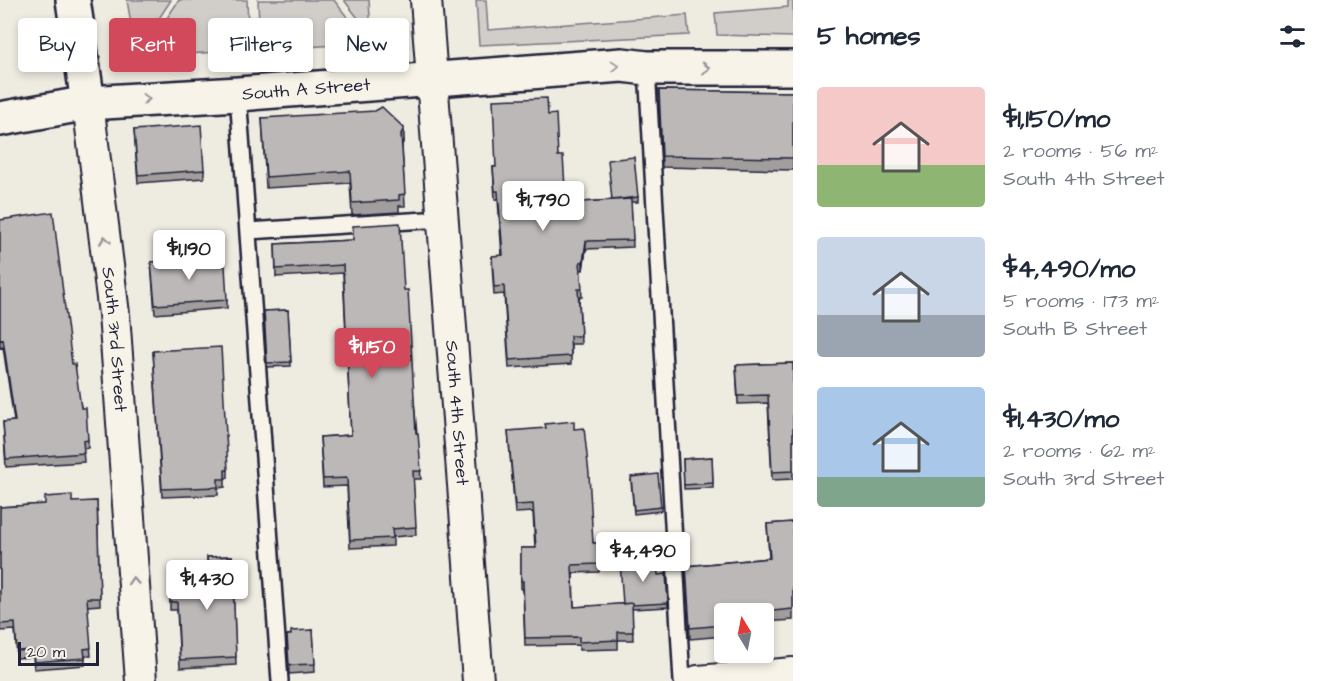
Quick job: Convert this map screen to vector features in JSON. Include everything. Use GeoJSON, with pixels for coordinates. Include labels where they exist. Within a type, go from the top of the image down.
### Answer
{"type":"FeatureCollection","features":[{"type":"Feature","properties":{"kind":"main road","name":"South 3rd Street"},"geometry":{"type":"LineString","coordinates":[[73,0],[88,103]]}},
{"type":"Feature","properties":{"kind":"main road","name":"South A Street"},"geometry":{"type":"LineString","coordinates":[[0,119],[88,103],[622,65],[647,68],[793,68]]}},
{"type":"Feature","properties":{"kind":"street","name":"South 4th Street"},"geometry":{"type":"LineString","coordinates":[[426,0],[477,681]]}},
{"type":"Feature","properties":{"kind":"street","name":"South 3rd Street"},"geometry":{"type":"LineString","coordinates":[[88,103],[114,314],[141,681]]}},
{"type":"Feature","properties":{"kind":"street"},"geometry":{"type":"LineString","coordinates":[[698,681],[793,673]]}},
{"type":"Feature","properties":{"kind":"lane"},"geometry":{"type":"LineString","coordinates":[[647,68],[682,681]]}},
{"type":"Feature","properties":{"kind":"lane"},"geometry":{"type":"LineString","coordinates":[[238,94],[280,681]]}},
{"type":"Feature","properties":{"kind":"lane"},"geometry":{"type":"LineString","coordinates":[[248,231],[442,219]]}},
{"type":"Feature","properties":{"kind":"shaded area"},"geometry":{"type":"Polygon","coordinates":[[[127,0],[171,0],[159,18],[130,18],[127,0]]]}},
{"type":"Feature","properties":{"kind":"shaded area"},"geometry":{"type":"Polygon","coordinates":[[[179,0],[247,0],[248,18],[208,18],[208,53],[196,53],[196,18],[167,18],[179,0]]]}},
{"type":"Feature","properties":{"kind":"shaded area"},"geometry":{"type":"Polygon","coordinates":[[[258,0],[334,0],[348,18],[325,18],[325,46],[313,47],[313,18],[259,18],[258,0]]]}},
{"type":"Feature","properties":{"kind":"shaded area"},"geometry":{"type":"Polygon","coordinates":[[[344,0],[369,0],[370,18],[358,18],[344,0]]]}},
{"type":"Feature","properties":{"kind":"shaded area"},"geometry":{"type":"Polygon","coordinates":[[[476,0],[486,0],[488,30],[687,15],[689,35],[479,45],[476,0]]]}},
{"type":"Feature","properties":{"kind":"shaded area"},"geometry":{"type":"Polygon","coordinates":[[[788,0],[793,0],[793,37],[717,35],[715,13],[788,7],[788,0]]]}},
{"type":"Feature","properties":{"kind":"building"},"geometry":{"type":"Polygon","coordinates":[[[659,90],[793,92],[793,158],[662,156],[659,90]]]}},
{"type":"Feature","properties":{"kind":"building"},"geometry":{"type":"Polygon","coordinates":[[[547,98],[548,115],[556,114],[558,156],[563,156],[566,203],[631,199],[633,240],[586,241],[583,262],[580,262],[582,289],[578,289],[581,336],[570,336],[571,356],[509,360],[504,286],[494,287],[492,256],[503,255],[498,191],[495,191],[493,167],[496,167],[493,100],[547,98]]]}},
{"type":"Feature","properties":{"kind":"building"},"geometry":{"type":"Polygon","coordinates":[[[382,107],[404,128],[401,134],[405,194],[399,195],[399,200],[352,203],[350,171],[266,177],[262,118],[375,111],[382,107]]]}},
{"type":"Feature","properties":{"kind":"building"},"geometry":{"type":"Polygon","coordinates":[[[201,125],[204,170],[138,175],[134,130],[201,125]]]}},
{"type":"Feature","properties":{"kind":"building"},"geometry":{"type":"Polygon","coordinates":[[[634,157],[638,197],[612,200],[608,160],[634,157]]]}},
{"type":"Feature","properties":{"kind":"building"},"geometry":{"type":"Polygon","coordinates":[[[53,212],[72,364],[75,364],[81,408],[86,408],[88,440],[83,441],[84,453],[6,459],[3,422],[15,421],[3,339],[0,340],[0,220],[53,212]]]}},
{"type":"Feature","properties":{"kind":"building"},"geometry":{"type":"Polygon","coordinates":[[[400,223],[404,290],[408,290],[416,433],[418,433],[421,471],[413,471],[416,527],[392,529],[393,538],[350,540],[347,478],[323,479],[320,437],[351,435],[343,265],[276,269],[275,244],[353,240],[353,226],[400,223]]]}},
{"type":"Feature","properties":{"kind":"building"},"geometry":{"type":"Polygon","coordinates":[[[217,257],[218,266],[225,266],[227,300],[155,305],[151,262],[217,257]]]}},
{"type":"Feature","properties":{"kind":"building"},"geometry":{"type":"Polygon","coordinates":[[[288,310],[291,362],[267,363],[264,311],[288,310]]]}},
{"type":"Feature","properties":{"kind":"building"},"geometry":{"type":"Polygon","coordinates":[[[221,347],[228,470],[225,470],[225,479],[218,479],[218,487],[162,489],[153,351],[221,347]]]}},
{"type":"Feature","properties":{"kind":"building"},"geometry":{"type":"Polygon","coordinates":[[[793,363],[793,471],[772,472],[768,395],[738,396],[736,365],[793,363]]]}},
{"type":"Feature","properties":{"kind":"building"},"geometry":{"type":"Polygon","coordinates":[[[574,421],[574,429],[584,428],[593,543],[598,543],[599,564],[572,565],[574,607],[632,603],[633,632],[618,632],[618,640],[579,642],[579,637],[525,638],[521,548],[536,548],[533,504],[515,505],[508,431],[546,428],[545,424],[574,421]]]}},
{"type":"Feature","properties":{"kind":"building"},"geometry":{"type":"Polygon","coordinates":[[[712,457],[713,483],[684,485],[683,459],[712,457]]]}},
{"type":"Feature","properties":{"kind":"building"},"geometry":{"type":"Polygon","coordinates":[[[658,474],[661,507],[634,510],[631,477],[658,474]]]}},
{"type":"Feature","properties":{"kind":"building"},"geometry":{"type":"Polygon","coordinates":[[[72,495],[72,502],[97,501],[100,598],[87,598],[91,648],[84,649],[85,658],[34,662],[33,650],[17,651],[15,623],[0,624],[0,507],[45,504],[45,497],[72,495]]]}},
{"type":"Feature","properties":{"kind":"building"},"geometry":{"type":"Polygon","coordinates":[[[793,522],[793,609],[774,611],[774,603],[714,603],[714,626],[690,628],[686,566],[770,558],[767,524],[793,522]]]}},
{"type":"Feature","properties":{"kind":"building"},"geometry":{"type":"Polygon","coordinates":[[[232,556],[236,657],[180,660],[177,602],[170,602],[170,581],[193,580],[193,567],[208,567],[207,557],[232,556]]]}},
{"type":"Feature","properties":{"kind":"building"},"geometry":{"type":"Polygon","coordinates":[[[657,559],[658,575],[666,574],[668,603],[623,604],[620,562],[657,559]]]}},
{"type":"Feature","properties":{"kind":"building"},"geometry":{"type":"Polygon","coordinates":[[[313,630],[315,664],[289,665],[287,635],[291,635],[291,631],[313,630]]]}}]}
